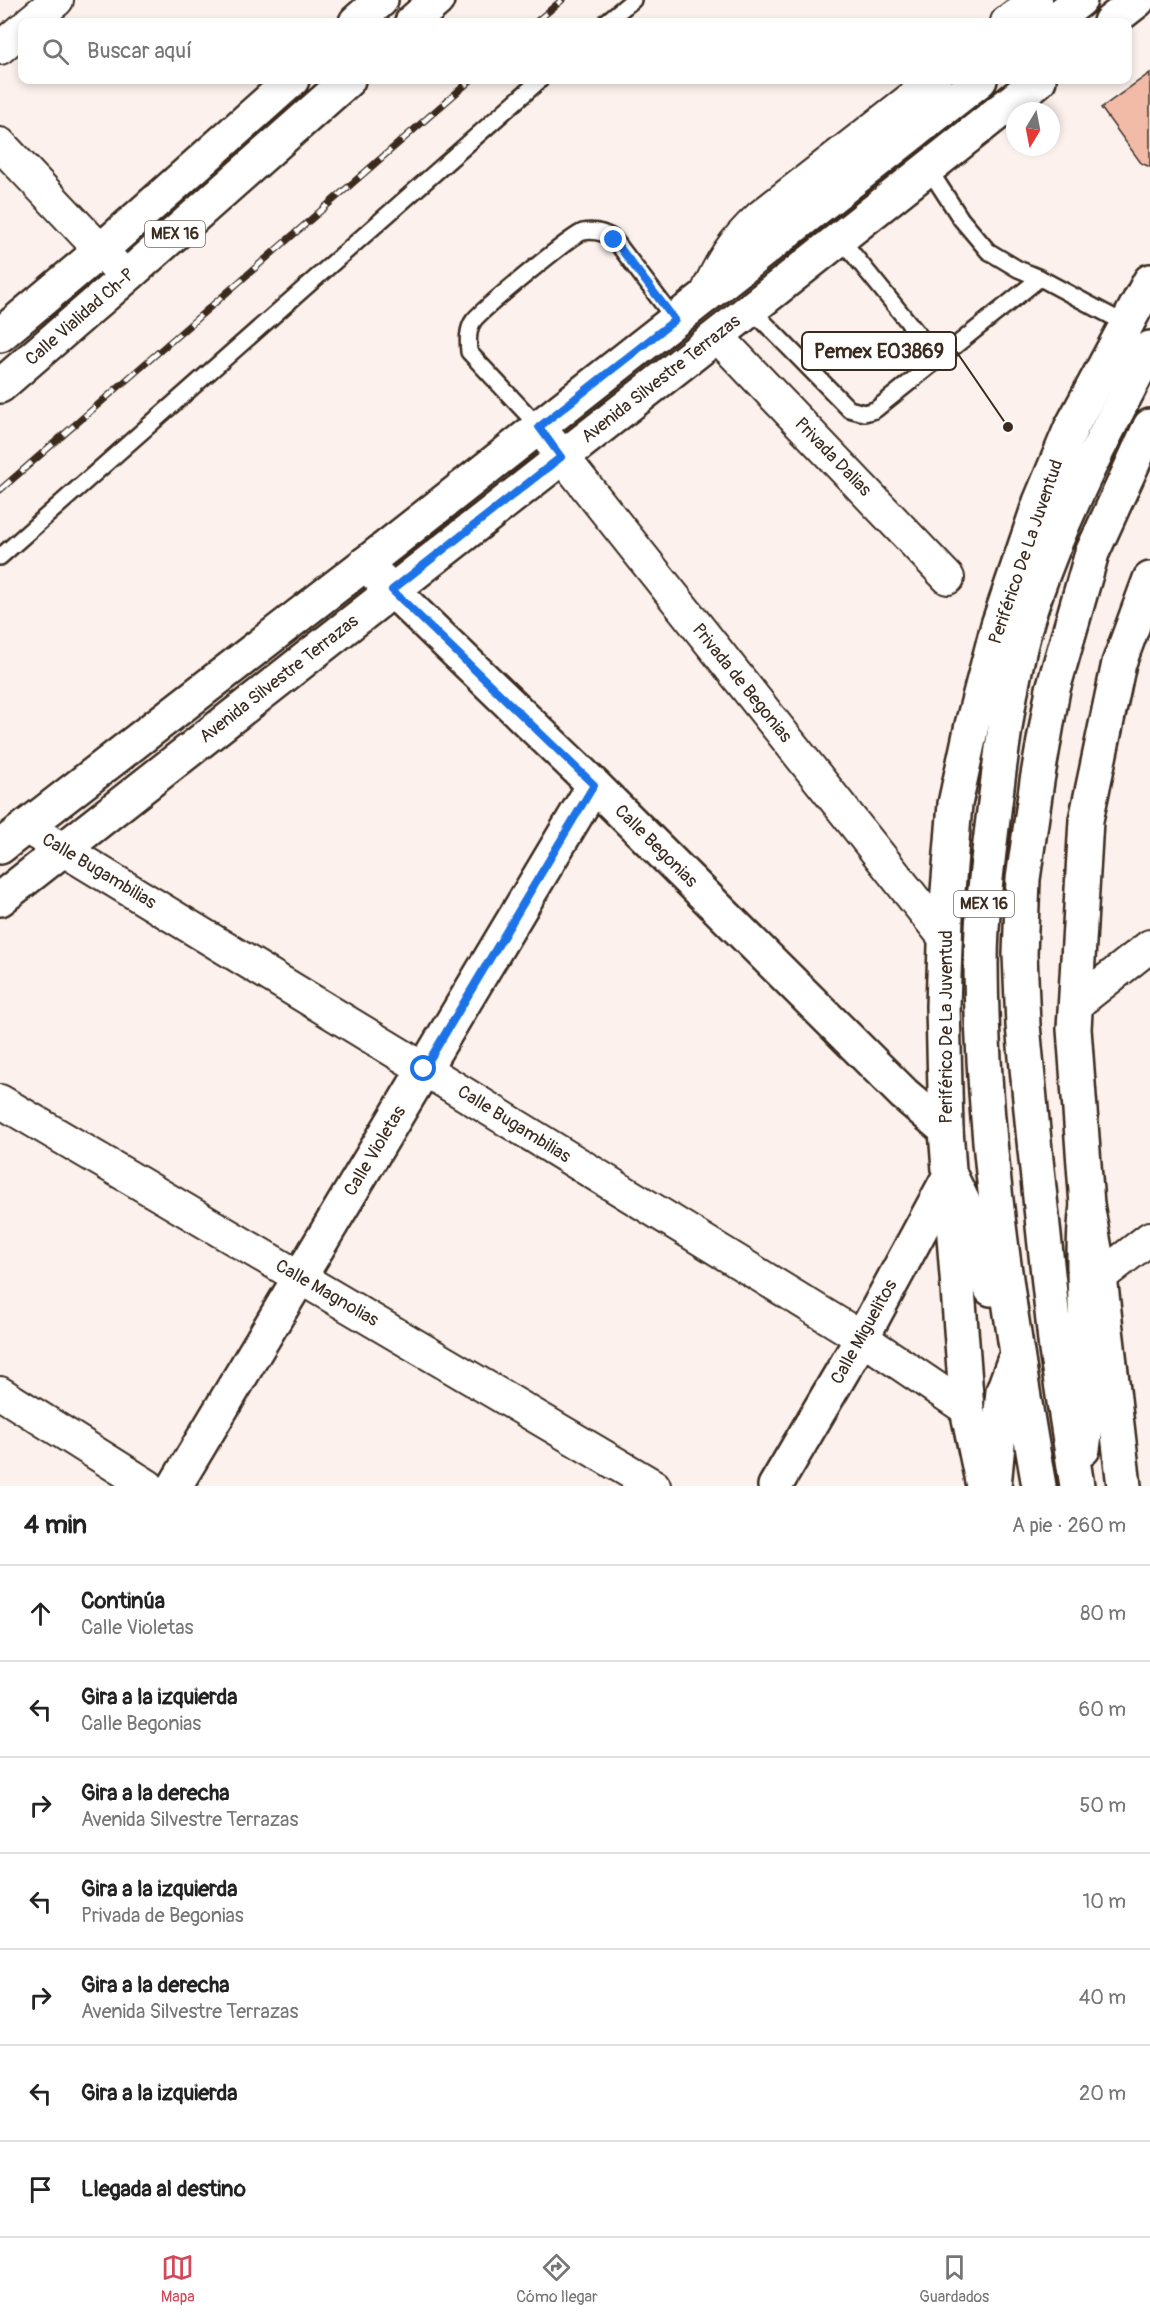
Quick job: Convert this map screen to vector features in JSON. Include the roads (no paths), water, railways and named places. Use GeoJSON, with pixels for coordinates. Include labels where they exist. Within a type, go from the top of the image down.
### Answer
{"type":"FeatureCollection","features":[{"type":"Feature","properties":{"kind":"main road"},"geometry":{"type":"LineString","coordinates":[[361,18],[381,0]]}},
{"type":"Feature","properties":{"kind":"main road"},"geometry":{"type":"LineString","coordinates":[[417,18],[437,0]]}},
{"type":"Feature","properties":{"kind":"main road"},"geometry":{"type":"LineString","coordinates":[[1027,11],[1080,0]]}},
{"type":"Feature","properties":{"kind":"main road"},"geometry":{"type":"LineString","coordinates":[[1115,18],[1138,0]]}},
{"type":"Feature","properties":{"kind":"main road","name":"Calle Vialidad Ch-P"},"geometry":{"type":"LineString","coordinates":[[0,335],[100,251],[288,84]]}},
{"type":"Feature","properties":{"kind":"main road","name":"Calle Vialidad Ch-P"},"geometry":{"type":"LineString","coordinates":[[0,386],[126,278],[344,84]]}},
{"type":"Feature","properties":{"kind":"main road","name":"Avenida Silvestre Terrazas"},"geometry":{"type":"LineString","coordinates":[[0,847],[365,564],[975,84]]}},
{"type":"Feature","properties":{"kind":"main road","name":"Avenida Silvestre Terrazas"},"geometry":{"type":"LineString","coordinates":[[0,899],[1034,84]]}},
{"type":"Feature","properties":{"kind":"main road","name":"Periférico De La Juventud"},"geometry":{"type":"LineString","coordinates":[[983,1486],[967,1408],[946,1130],[945,938],[955,804],[972,725],[998,625],[1040,502],[1066,439],[1150,281]]}},
{"type":"Feature","properties":{"kind":"main road","name":"Periférico De La Juventud"},"geometry":{"type":"LineString","coordinates":[[1038,1486],[1010,1316],[984,1078],[981,963],[985,884],[1010,697],[1033,601],[1071,503],[1150,348]]}},
{"type":"Feature","properties":{"kind":"main road","name":"MEX 16"},"geometry":{"type":"LineString","coordinates":[[1077,1485],[1056,1350],[1033,1131],[1021,978],[1023,879],[1053,689],[1092,553],[1150,426]]}},
{"type":"Feature","properties":{"kind":"main road","name":"Calle Begonias"},"geometry":{"type":"LineString","coordinates":[[365,564],[594,785],[904,1094],[946,1130]]}},
{"type":"Feature","properties":{"kind":"main road"},"geometry":{"type":"LineString","coordinates":[[1124,1486],[1100,1277],[1087,1205],[1074,1029],[1086,820],[1119,663],[1150,579]]}},
{"type":"Feature","properties":{"kind":"main road","name":"Calle Violetas"},"geometry":{"type":"LineString","coordinates":[[175,1486],[594,785]]}},
{"type":"Feature","properties":{"kind":"main road"},"geometry":{"type":"LineString","coordinates":[[950,1175],[966,1208],[991,1289],[1010,1316]]}},
{"type":"Feature","properties":{"kind":"main road","name":"Calle Miguelitos"},"geometry":{"type":"LineString","coordinates":[[775,1486],[862,1338],[950,1175]]}},
{"type":"Feature","properties":{"kind":"main road"},"geometry":{"type":"LineString","coordinates":[[1077,1485],[1088,1401],[1083,1272],[1083,1236],[1087,1205]]}},
{"type":"Feature","properties":{"kind":"main road"},"geometry":{"type":"LineString","coordinates":[[994,1486],[1003,1391],[1016,1357]]}},
{"type":"Feature","properties":{"kind":"street"},"geometry":{"type":"LineString","coordinates":[[35,18],[57,0]]}},
{"type":"Feature","properties":{"kind":"street"},"geometry":{"type":"LineString","coordinates":[[0,48],[18,32]]}},
{"type":"Feature","properties":{"kind":"street"},"geometry":{"type":"LineString","coordinates":[[705,297],[720,263],[738,237],[761,216],[929,84]]}},
{"type":"Feature","properties":{"kind":"street"},"geometry":{"type":"LineString","coordinates":[[0,144],[126,278]]}},
{"type":"Feature","properties":{"kind":"street","name":"Privada Dalias"},"geometry":{"type":"LineString","coordinates":[[717,336],[948,578]]}},
{"type":"Feature","properties":{"kind":"street","name":"Privada de Begonias"},"geometry":{"type":"LineString","coordinates":[[539,427],[945,938]]}},
{"type":"Feature","properties":{"kind":"street","name":"Calle Bugambilias"},"geometry":{"type":"LineString","coordinates":[[26,827],[862,1338],[967,1408]]}},
{"type":"Feature","properties":{"kind":"street"},"geometry":{"type":"LineString","coordinates":[[1075,1005],[1150,946]]}},
{"type":"Feature","properties":{"kind":"street","name":"Calle Magnolias"},"geometry":{"type":"LineString","coordinates":[[0,1101],[654,1486]]}},
{"type":"Feature","properties":{"kind":"street"},"geometry":{"type":"LineString","coordinates":[[1100,1277],[1150,1239]]}},
{"type":"Feature","properties":{"kind":"street"},"geometry":{"type":"LineString","coordinates":[[0,1393],[148,1486]]}},
{"type":"Feature","properties":{"kind":"lane"},"geometry":{"type":"LineString","coordinates":[[611,18],[633,0]]}},
{"type":"Feature","properties":{"kind":"lane"},"geometry":{"type":"LineString","coordinates":[[0,557],[535,84]]}},
{"type":"Feature","properties":{"kind":"lane"},"geometry":{"type":"LineString","coordinates":[[928,168],[961,219],[988,251],[1018,269],[1040,278],[1126,324]]}},
{"type":"Feature","properties":{"kind":"lane"},"geometry":{"type":"LineString","coordinates":[[539,427],[469,352],[468,340],[474,321],[562,244],[582,232],[606,234],[614,240],[675,320]]}},
{"type":"Feature","properties":{"kind":"lane"},"geometry":{"type":"LineString","coordinates":[[840,238],[939,360]]}},
{"type":"Feature","properties":{"kind":"lane"},"geometry":{"type":"LineString","coordinates":[[751,309],[849,409],[864,413],[875,410],[1040,278]]}},
{"type":"Feature","properties":{"kind":"railway"},"geometry":{"type":"LineString","coordinates":[[541,18],[562,0]]}},
{"type":"Feature","properties":{"kind":"railway"},"geometry":{"type":"LineString","coordinates":[[0,490],[466,84]]}},
{"type":"Feature","properties":{"kind":"place","name":"Pemex E03869"},"geometry":{"type":"Point","coordinates":[1008,427]}}]}
